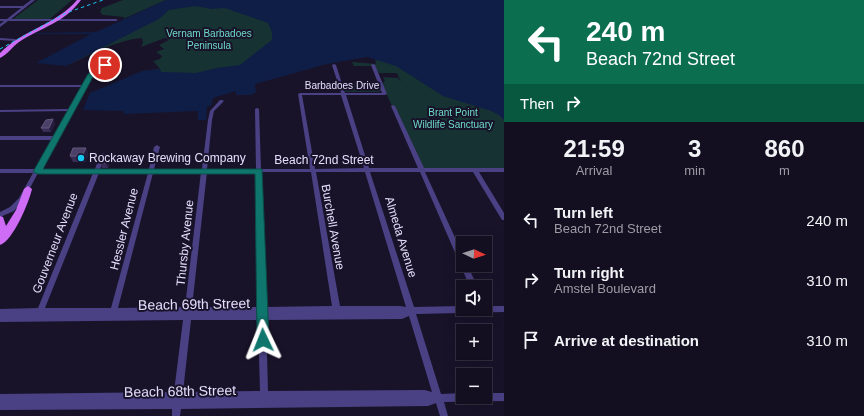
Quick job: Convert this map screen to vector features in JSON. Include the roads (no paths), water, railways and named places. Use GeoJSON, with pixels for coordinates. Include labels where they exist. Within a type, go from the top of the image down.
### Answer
{"type":"FeatureCollection","features":[{"type":"Feature","properties":{"kind":"main road"},"geometry":{"type":"LineString","coordinates":[[0,56],[11,45],[66,11],[76,0]]}},
{"type":"Feature","properties":{"kind":"main road"},"geometry":{"type":"LineString","coordinates":[[0,51],[14,40],[69,12],[79,0]]}},
{"type":"Feature","properties":{"kind":"main road"},"geometry":{"type":"LineString","coordinates":[[0,240],[7,233],[22,206],[28,190]]}},
{"type":"Feature","properties":{"kind":"main road"},"geometry":{"type":"LineString","coordinates":[[0,220],[2,228],[0,240]]}},
{"type":"Feature","properties":{"kind":"street"},"geometry":{"type":"LineString","coordinates":[[0,26],[33,0]]}},
{"type":"Feature","properties":{"kind":"street"},"geometry":{"type":"LineString","coordinates":[[0,6],[24,7]]}},
{"type":"Feature","properties":{"kind":"street"},"geometry":{"type":"LineString","coordinates":[[0,20],[116,20]]}},
{"type":"Feature","properties":{"kind":"street"},"geometry":{"type":"LineString","coordinates":[[0,39],[14,40]]}},
{"type":"Feature","properties":{"kind":"street"},"geometry":{"type":"LineString","coordinates":[[0,215],[17,204],[28,190],[92,73],[105,65]]}},
{"type":"Feature","properties":{"kind":"street","name":"Almeda Avenue"},"geometry":{"type":"LineString","coordinates":[[334,65],[444,416]]}},
{"type":"Feature","properties":{"kind":"street","name":"Barbadoes Drive"},"geometry":{"type":"LineString","coordinates":[[300,94],[385,94],[373,65]]}},
{"type":"Feature","properties":{"kind":"street"},"geometry":{"type":"LineString","coordinates":[[0,86],[84,86]]}},
{"type":"Feature","properties":{"kind":"street","name":"Burchell Avenue"},"geometry":{"type":"LineString","coordinates":[[300,94],[337,313]]}},
{"type":"Feature","properties":{"kind":"street","name":"Thursby Avenue"},"geometry":{"type":"LineString","coordinates":[[176,416],[212,112],[222,101]]}},
{"type":"Feature","properties":{"kind":"street"},"geometry":{"type":"LineString","coordinates":[[393,106],[456,247]]}},
{"type":"Feature","properties":{"kind":"street"},"geometry":{"type":"LineString","coordinates":[[257,108],[264,399]]}},
{"type":"Feature","properties":{"kind":"street"},"geometry":{"type":"LineString","coordinates":[[0,111],[71,110]]}},
{"type":"Feature","properties":{"kind":"street"},"geometry":{"type":"LineString","coordinates":[[0,138],[56,138]]}},
{"type":"Feature","properties":{"kind":"street","name":"Hessler Avenue"},"geometry":{"type":"LineString","coordinates":[[113,314],[157,147]]}},
{"type":"Feature","properties":{"kind":"street","name":"Gouverneur Avenue"},"geometry":{"type":"LineString","coordinates":[[39,315],[102,155]]}},
{"type":"Feature","properties":{"kind":"street"},"geometry":{"type":"LineString","coordinates":[[475,170],[504,218]]}},
{"type":"Feature","properties":{"kind":"street","name":"Beach 72nd Street"},"geometry":{"type":"LineString","coordinates":[[0,171],[150,172],[504,170]]}},
{"type":"Feature","properties":{"kind":"street","name":"Beach 69th Street"},"geometry":{"type":"LineString","coordinates":[[492,309],[504,309]]}},
{"type":"Feature","properties":{"kind":"street","name":"Beach 69th Street"},"geometry":{"type":"LineString","coordinates":[[0,318],[39,315],[113,314],[337,313],[402,315],[411,311],[456,310]]}},
{"type":"Feature","properties":{"kind":"street","name":"Beach 69th Street"},"geometry":{"type":"LineString","coordinates":[[0,312],[39,315]]}},
{"type":"Feature","properties":{"kind":"street","name":"Beach 68th Street"},"geometry":{"type":"LineString","coordinates":[[0,406],[178,400],[264,399],[360,399],[428,402],[438,398],[504,397]]}},
{"type":"Feature","properties":{"kind":"street","name":"Beach 68th Street"},"geometry":{"type":"LineString","coordinates":[[0,398],[178,400]]}},
{"type":"Feature","properties":{"kind":"water"},"geometry":{"type":"Polygon","coordinates":[[[166,0],[504,0],[504,120],[499,115],[491,111],[443,96],[396,66],[367,57],[327,64],[255,84],[256,93],[253,93],[252,95],[236,95],[236,91],[213,98],[211,106],[207,106],[206,120],[198,120],[198,111],[123,114],[124,111],[83,110],[90,93],[142,71],[160,69],[161,72],[196,73],[240,65],[272,40],[272,32],[268,23],[225,8],[212,9],[195,6],[169,10],[159,19],[66,66],[36,63],[91,34],[35,34],[36,33],[96,32],[166,0]]]}},
{"type":"Feature","properties":{"kind":"railway"},"geometry":{"type":"LineString","coordinates":[[0,49],[66,13],[103,0]]}},
{"type":"Feature","properties":{"kind":"place","name":"Rockaway Brewing Company"},"geometry":{"type":"Point","coordinates":[81,158]}},
{"type":"Feature","properties":{"kind":"park label","name":"Vernam Barbadoes Peninsula"},"geometry":{"type":"Point","coordinates":[209,38]}},
{"type":"Feature","properties":{"kind":"park label","name":"Brant Point Wildlife Sanctuary"},"geometry":{"type":"Point","coordinates":[453,118]}}]}
